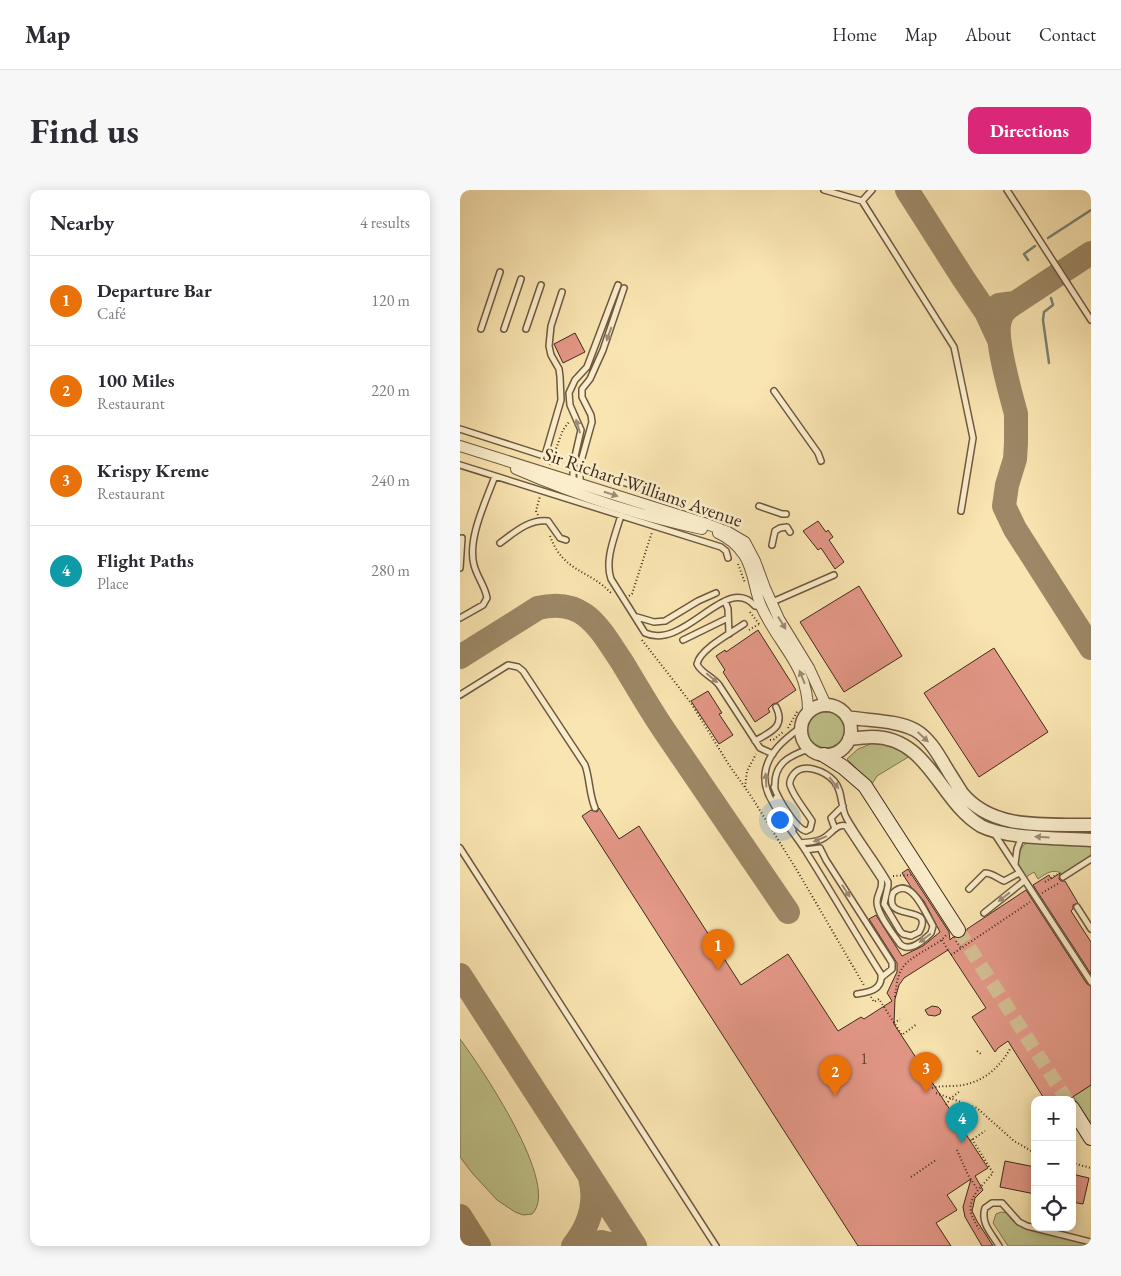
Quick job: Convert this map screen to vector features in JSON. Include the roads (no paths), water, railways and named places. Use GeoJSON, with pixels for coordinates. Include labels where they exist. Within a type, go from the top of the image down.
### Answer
{"type":"FeatureCollection","features":[{"type":"Feature","properties":{"kind":"main road"},"geometry":{"type":"LineString","coordinates":[[824,755],[851,774],[869,793],[953,930]]}},
{"type":"Feature","properties":{"kind":"main road"},"geometry":{"type":"LineString","coordinates":[[1076,1114],[1091,1138]]}},
{"type":"Feature","properties":{"kind":"street","name":"Sir Richard Williams Avenue"},"geometry":{"type":"LineString","coordinates":[[460,446],[547,473],[647,515],[716,532],[737,546],[746,558],[767,605],[803,675],[808,693],[803,710]]}},
{"type":"Feature","properties":{"kind":"street","name":"Sir Richard Williams Avenue"},"geometry":{"type":"LineString","coordinates":[[498,459],[522,472],[575,485]]}},
{"type":"Feature","properties":{"kind":"street","name":"Sir Richard Williams Avenue"},"geometry":{"type":"LineString","coordinates":[[767,605],[779,619],[809,668],[826,705]]}},
{"type":"Feature","properties":{"kind":"street"},"geometry":{"type":"LineString","coordinates":[[826,705],[839,709],[847,717],[850,726],[849,740],[839,751],[824,755],[809,749],[804,743],[801,727],[803,710],[826,705]]}},
{"type":"Feature","properties":{"kind":"street"},"geometry":{"type":"LineString","coordinates":[[847,717],[901,724],[919,732],[935,750],[962,793],[985,813],[1014,822],[1091,825]]}},
{"type":"Feature","properties":{"kind":"street"},"geometry":{"type":"LineString","coordinates":[[849,740],[880,737],[892,740],[910,750],[927,764],[962,811],[992,830],[1022,836],[1091,840]]}},
{"type":"Feature","properties":{"kind":"lane"},"geometry":{"type":"LineString","coordinates":[[824,190],[862,201],[954,347],[973,438],[961,511]]}},
{"type":"Feature","properties":{"kind":"lane"},"geometry":{"type":"LineString","coordinates":[[862,201],[872,190]]}},
{"type":"Feature","properties":{"kind":"lane"},"geometry":{"type":"LineString","coordinates":[[1007,190],[1091,320]]}},
{"type":"Feature","properties":{"kind":"lane"},"geometry":{"type":"LineString","coordinates":[[481,329],[500,272]]}},
{"type":"Feature","properties":{"kind":"lane"},"geometry":{"type":"LineString","coordinates":[[504,329],[522,279]]}},
{"type":"Feature","properties":{"kind":"lane"},"geometry":{"type":"LineString","coordinates":[[526,329],[541,285]]}},
{"type":"Feature","properties":{"kind":"lane"},"geometry":{"type":"LineString","coordinates":[[575,485],[572,465],[581,433],[580,424],[569,401],[570,389],[587,367],[618,286]]}},
{"type":"Feature","properties":{"kind":"lane"},"geometry":{"type":"LineString","coordinates":[[575,485],[592,422],[591,415],[582,397],[582,389],[590,379],[603,350],[624,288]]}},
{"type":"Feature","properties":{"kind":"lane"},"geometry":{"type":"LineString","coordinates":[[460,429],[544,455],[561,400],[560,377],[549,346],[551,326],[562,292]]}},
{"type":"Feature","properties":{"kind":"lane"},"geometry":{"type":"LineString","coordinates":[[774,391],[818,453],[821,461]]}},
{"type":"Feature","properties":{"kind":"lane"},"geometry":{"type":"LineString","coordinates":[[460,464],[721,547],[726,551],[728,558]]}},
{"type":"Feature","properties":{"kind":"lane"},"geometry":{"type":"LineString","coordinates":[[588,469],[592,472],[677,500]]}},
{"type":"Feature","properties":{"kind":"lane"},"geometry":{"type":"LineString","coordinates":[[460,618],[482,605],[487,598],[474,564],[472,548],[484,503],[495,476]]}},
{"type":"Feature","properties":{"kind":"lane"},"geometry":{"type":"LineString","coordinates":[[759,506],[786,514]]}},
{"type":"Feature","properties":{"kind":"lane"},"geometry":{"type":"LineString","coordinates":[[621,515],[609,559],[608,571],[645,633],[661,637],[673,633],[725,600],[742,597],[748,599],[754,606],[767,605],[834,575]]}},
{"type":"Feature","properties":{"kind":"lane"},"geometry":{"type":"LineString","coordinates":[[500,543],[522,527],[539,520],[548,520],[560,538],[566,540]]}},
{"type":"Feature","properties":{"kind":"lane"},"geometry":{"type":"LineString","coordinates":[[772,545],[775,531],[787,527],[790,532]]}},
{"type":"Feature","properties":{"kind":"lane"},"geometry":{"type":"LineString","coordinates":[[460,568],[462,538]]}},
{"type":"Feature","properties":{"kind":"lane"},"geometry":{"type":"LineString","coordinates":[[637,617],[654,622],[665,621],[698,600],[716,593]]}},
{"type":"Feature","properties":{"kind":"lane"},"geometry":{"type":"LineString","coordinates":[[725,600],[729,634]]}},
{"type":"Feature","properties":{"kind":"lane"},"geometry":{"type":"LineString","coordinates":[[683,640],[728,618]]}},
{"type":"Feature","properties":{"kind":"lane"},"geometry":{"type":"LineString","coordinates":[[744,624],[706,650],[700,656],[697,664],[699,669],[713,678],[719,685],[760,748],[773,754]]}},
{"type":"Feature","properties":{"kind":"lane"},"geometry":{"type":"LineString","coordinates":[[460,695],[504,667],[511,665],[518,667],[527,676],[585,765],[590,780],[591,800],[595,808]]}},
{"type":"Feature","properties":{"kind":"lane"},"geometry":{"type":"LineString","coordinates":[[755,742],[777,726],[780,715],[776,707]]}},
{"type":"Feature","properties":{"kind":"lane"},"geometry":{"type":"LineString","coordinates":[[801,727],[784,741],[773,754],[766,770],[766,788],[773,804],[801,843],[882,977],[878,987],[868,992],[857,994]]}},
{"type":"Feature","properties":{"kind":"lane"},"geometry":{"type":"LineString","coordinates":[[797,837],[778,802],[774,787],[777,772],[785,760],[789,756],[809,749]]}},
{"type":"Feature","properties":{"kind":"lane"},"geometry":{"type":"LineString","coordinates":[[774,787],[788,811],[804,831],[810,828],[812,824],[790,786],[790,781],[800,769],[810,769],[828,775],[839,788],[848,819],[888,882],[884,904],[900,931],[902,934],[911,936],[916,935],[922,928],[918,914],[899,911],[891,904],[893,893],[899,888],[906,888],[913,894],[931,922],[933,929],[929,935],[910,948],[903,947],[900,944],[878,908],[877,899],[882,886],[879,876],[848,827],[842,824],[821,839],[801,843]]}},
{"type":"Feature","properties":{"kind":"lane"},"geometry":{"type":"LineString","coordinates":[[834,829],[832,818],[843,806]]}},
{"type":"Feature","properties":{"kind":"lane"},"geometry":{"type":"LineString","coordinates":[[992,830],[1091,982]]}},
{"type":"Feature","properties":{"kind":"lane"},"geometry":{"type":"LineString","coordinates":[[1015,865],[1017,849],[1022,836]]}},
{"type":"Feature","properties":{"kind":"lane"},"geometry":{"type":"LineString","coordinates":[[460,848],[716,1246]]}},
{"type":"Feature","properties":{"kind":"lane"},"geometry":{"type":"LineString","coordinates":[[805,850],[820,848],[889,958],[892,963],[892,969],[882,977]]}},
{"type":"Feature","properties":{"kind":"lane"},"geometry":{"type":"LineString","coordinates":[[1064,878],[1091,859]]}},
{"type":"Feature","properties":{"kind":"lane"},"geometry":{"type":"LineString","coordinates":[[969,889],[985,873],[991,873],[996,878],[1004,880],[1019,873]]}},
{"type":"Feature","properties":{"kind":"lane"},"geometry":{"type":"LineString","coordinates":[[984,912],[1024,881]]}},
{"type":"Feature","properties":{"kind":"lane"},"geometry":{"type":"LineString","coordinates":[[1077,907],[1091,929]]}},
{"type":"Feature","properties":{"kind":"lane"},"geometry":{"type":"LineString","coordinates":[[999,1246],[984,1224],[983,1218],[985,1208],[992,1203],[1002,1204],[1019,1222],[1027,1226],[1091,1242]]}},
{"type":"Feature","properties":{"kind":"waterway"},"geometry":{"type":"LineString","coordinates":[[1048,238],[1091,210]]}},
{"type":"Feature","properties":{"kind":"waterway"},"geometry":{"type":"LineString","coordinates":[[1028,260],[1024,254],[1035,246]]}},
{"type":"Feature","properties":{"kind":"waterway"},"geometry":{"type":"LineString","coordinates":[[1049,363],[1043,320],[1044,312],[1053,305],[1051,298]]}},
{"type":"Feature","properties":{"kind":"tunnel"},"geometry":{"type":"LineString","coordinates":[[958,930],[1064,1096]]}},
{"type":"Feature","properties":{"kind":"place","name":"Departure Bar"},"geometry":{"type":"Point","coordinates":[718,970]}},
{"type":"Feature","properties":{"kind":"place","name":"Krispy Kreme"},"geometry":{"type":"Point","coordinates":[926,1093]}},
{"type":"Feature","properties":{"kind":"place","name":"100 Miles"},"geometry":{"type":"Point","coordinates":[835,1096]}},
{"type":"Feature","properties":{"kind":"place","name":"Flight Paths"},"geometry":{"type":"Point","coordinates":[962,1143]}}]}
